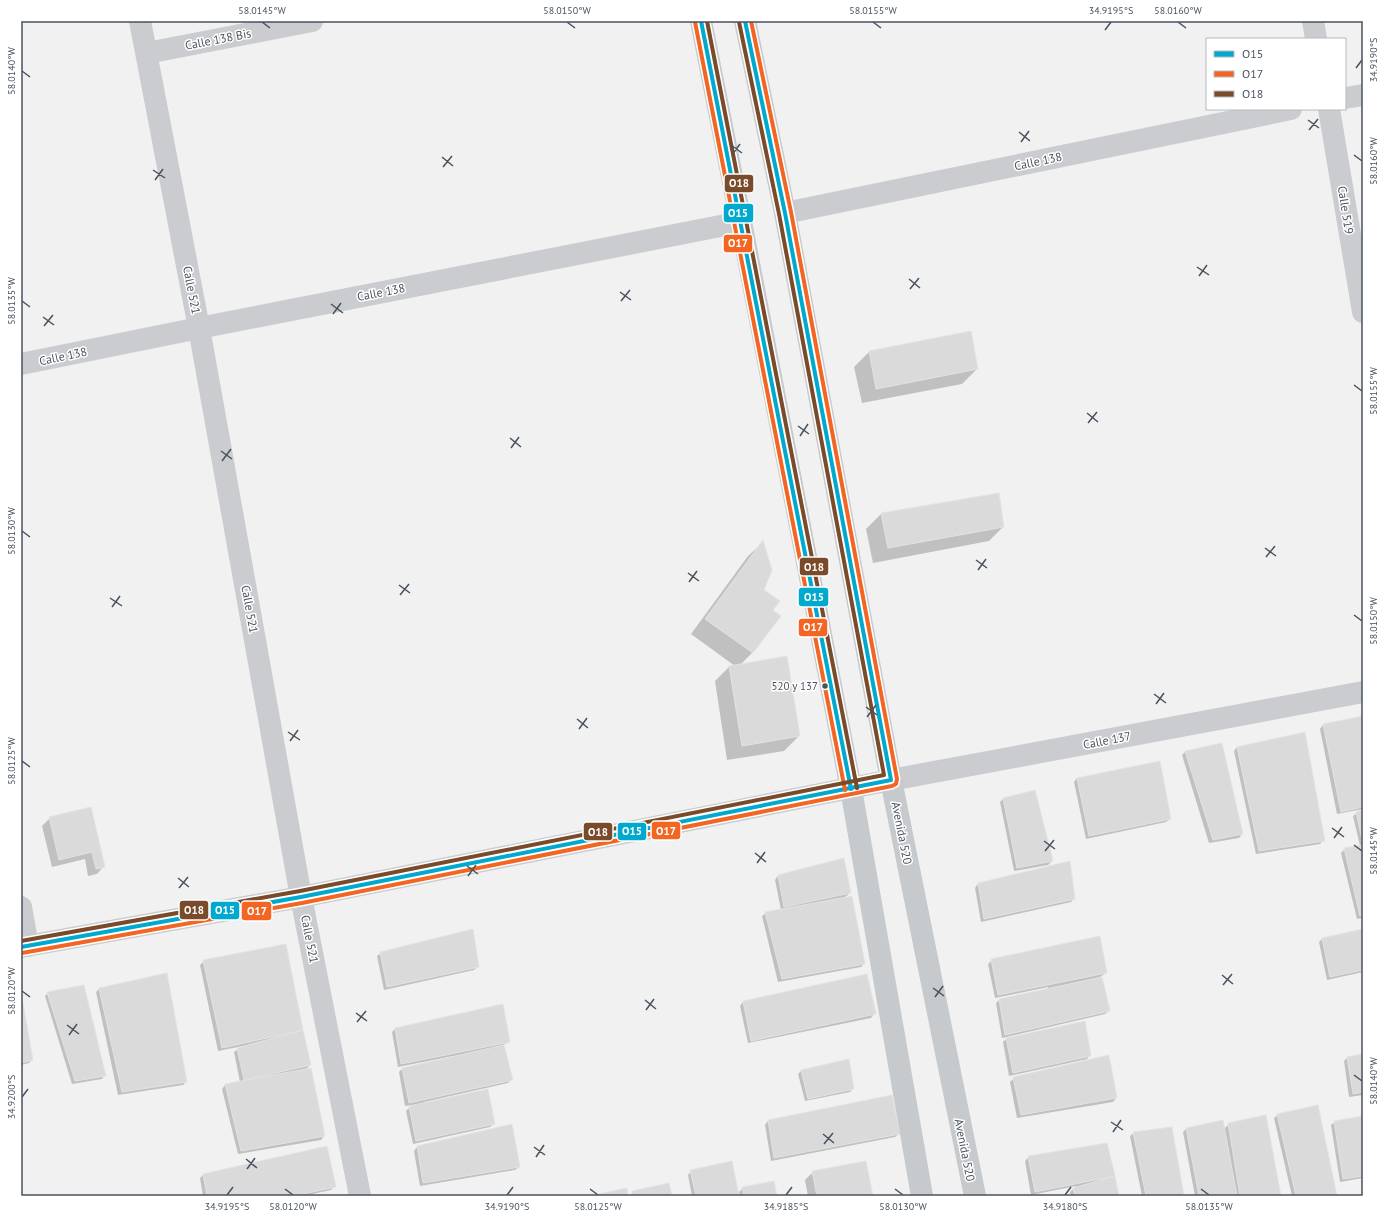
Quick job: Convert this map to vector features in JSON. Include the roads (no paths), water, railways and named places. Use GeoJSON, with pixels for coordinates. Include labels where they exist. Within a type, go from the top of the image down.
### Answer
{"type":"FeatureCollection","features":[{"type":"Feature","properties":{"kind":"main road"},"geometry":{"type":"LineString","coordinates":[[701,21],[851,789],[922,1196]]}},
{"type":"Feature","properties":{"kind":"main road","name":"Avenida 520"},"geometry":{"type":"LineString","coordinates":[[745,21],[785,213],[891,780],[975,1196]]}},
{"type":"Feature","properties":{"kind":"street","name":"Calle 521"},"geometry":{"type":"LineString","coordinates":[[140,21],[199,328],[302,896],[360,1196]]}},
{"type":"Feature","properties":{"kind":"street","name":"Calle 138 Bis"},"geometry":{"type":"LineString","coordinates":[[147,53],[312,21]]}},
{"type":"Feature","properties":{"kind":"street"},"geometry":{"type":"LineString","coordinates":[[1313,21],[1316,38]]}},
{"type":"Feature","properties":{"kind":"street"},"geometry":{"type":"LineString","coordinates":[[1346,98],[1363,95]]}},
{"type":"Feature","properties":{"kind":"street","name":"Calle 138"},"geometry":{"type":"LineString","coordinates":[[785,213],[1286,110]]}},
{"type":"Feature","properties":{"kind":"street","name":"Calle 519"},"geometry":{"type":"LineString","coordinates":[[1329,110],[1363,312]]}},
{"type":"Feature","properties":{"kind":"street","name":"Calle 138"},"geometry":{"type":"LineString","coordinates":[[21,364],[741,222]]}},
{"type":"Feature","properties":{"kind":"street","name":"Calle 137"},"geometry":{"type":"LineString","coordinates":[[25,947],[302,896],[891,780],[1363,692]]}},
{"type":"Feature","properties":{"kind":"street"},"geometry":{"type":"LineString","coordinates":[[21,907],[25,947]]}},
{"type":"Feature","properties":{"kind":"place","name":"520 y 137"},"geometry":{"type":"Point","coordinates":[825,686]}}]}
